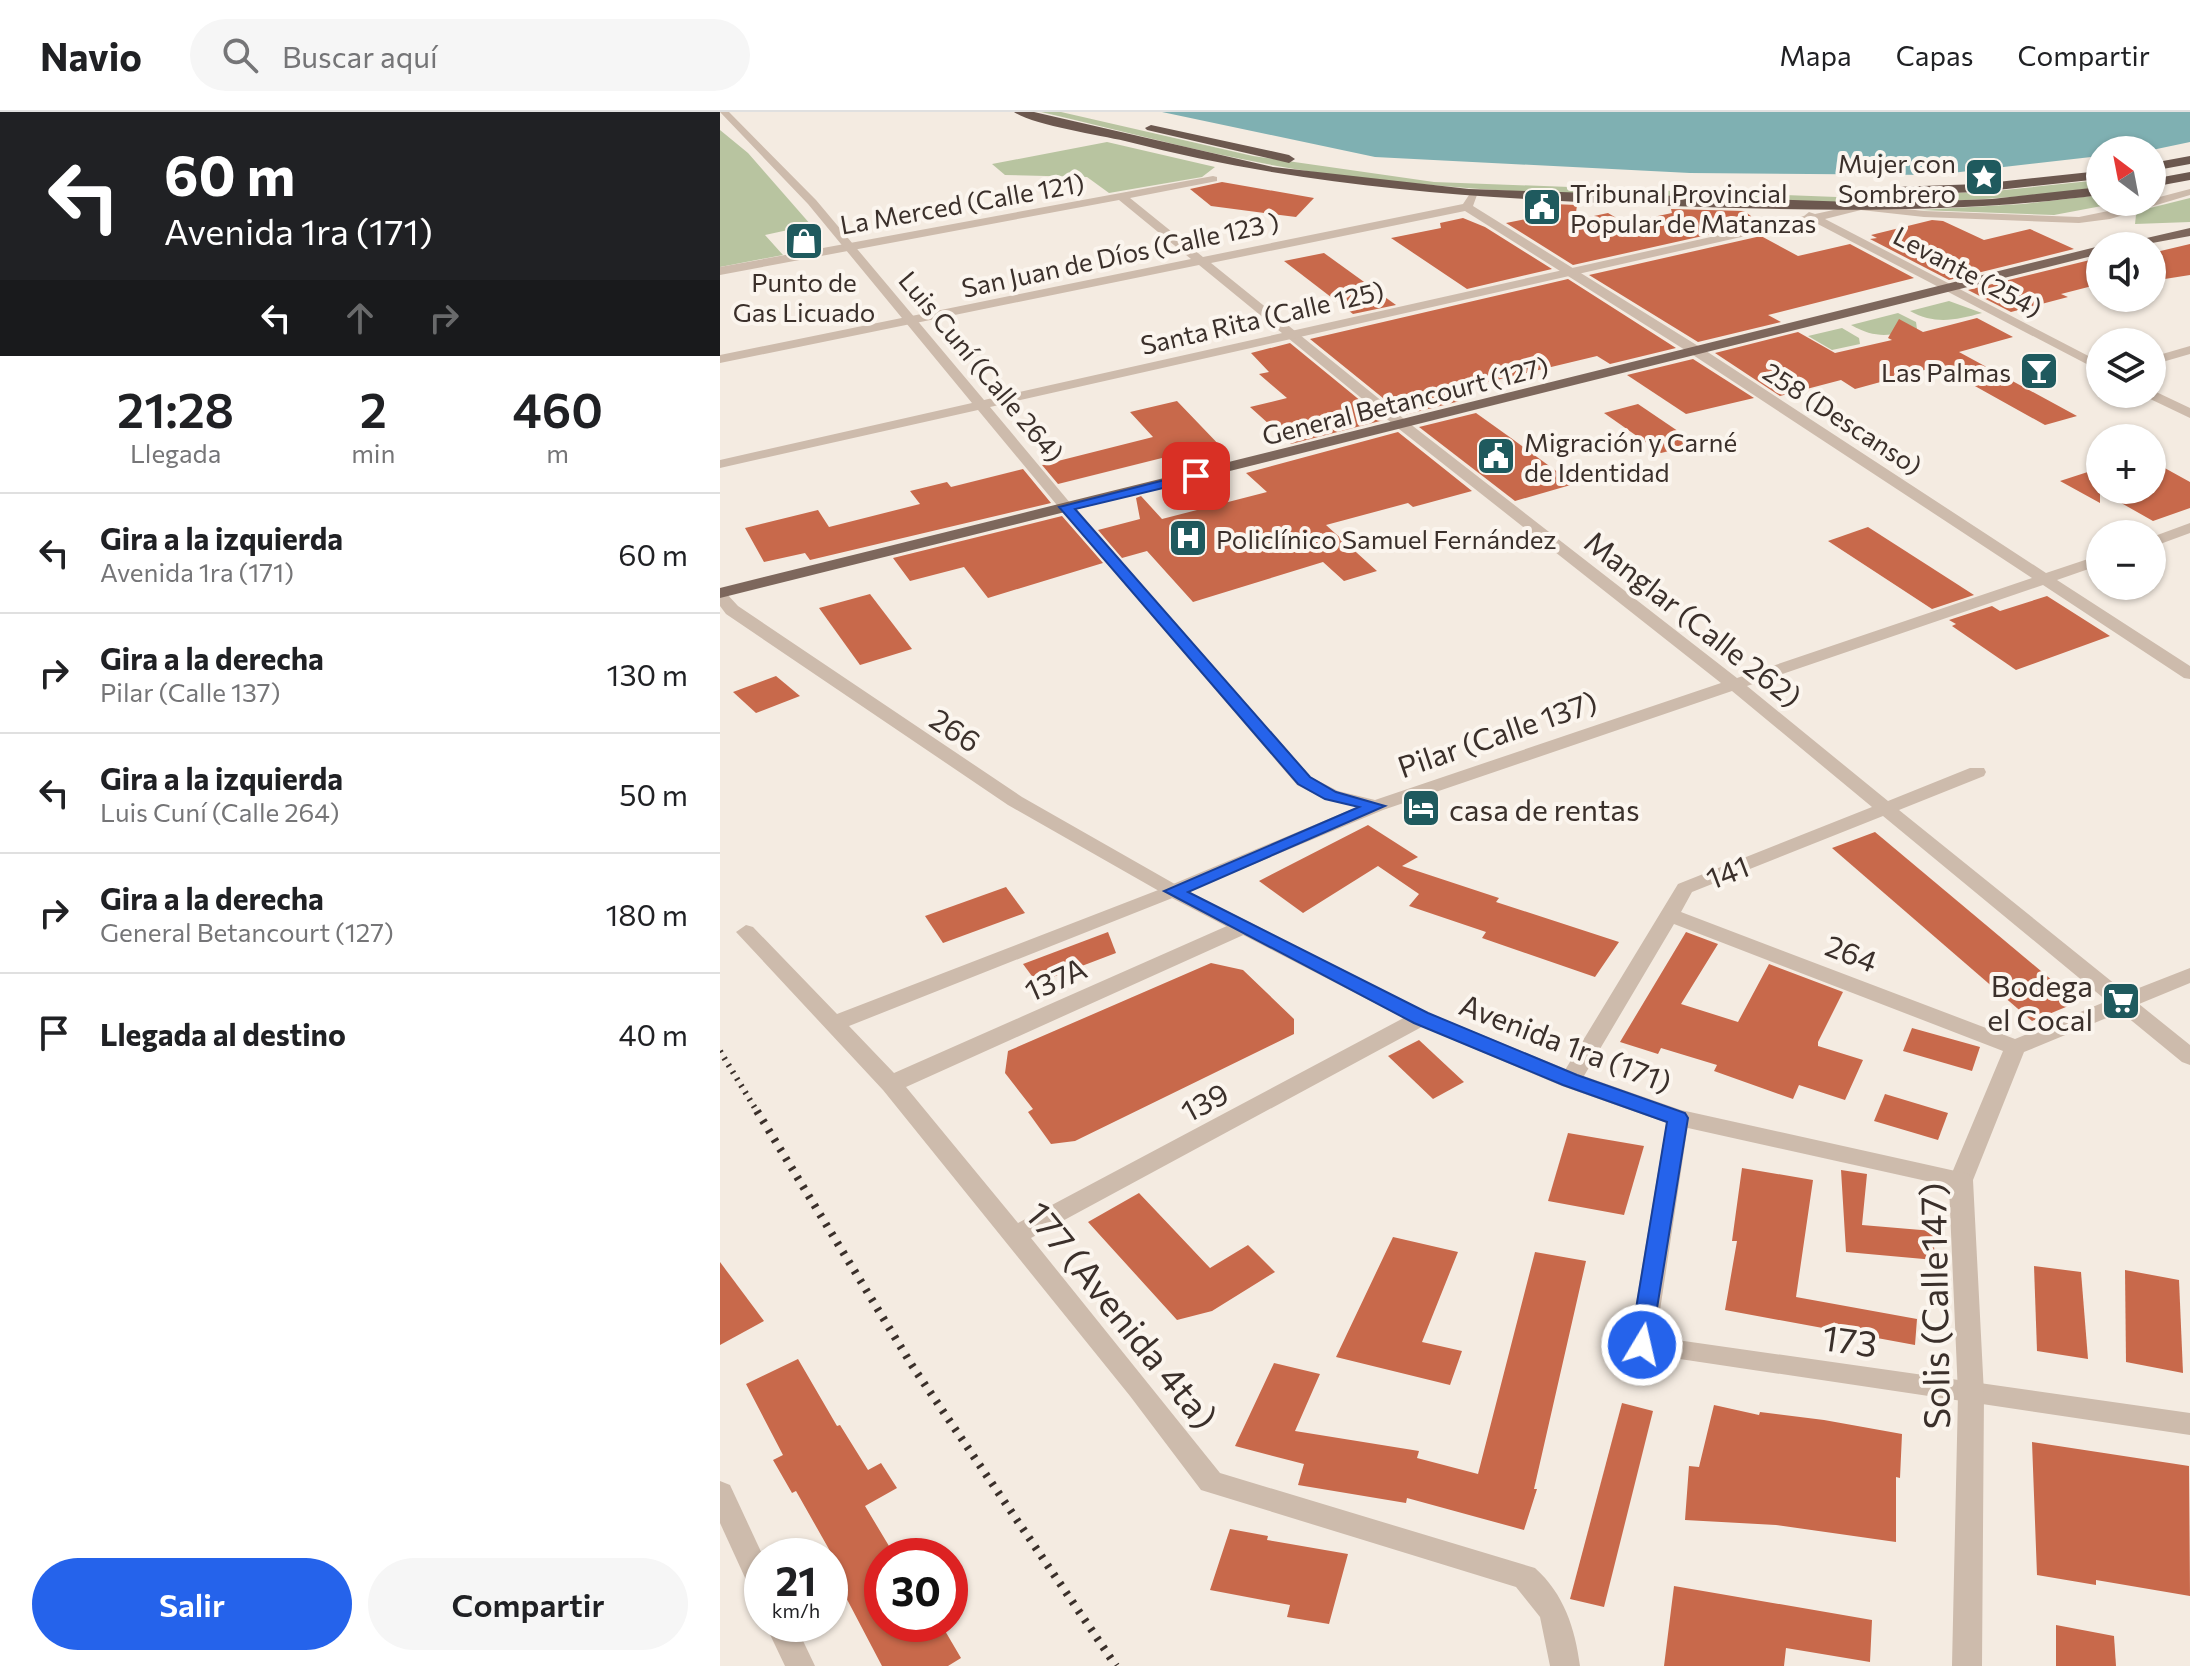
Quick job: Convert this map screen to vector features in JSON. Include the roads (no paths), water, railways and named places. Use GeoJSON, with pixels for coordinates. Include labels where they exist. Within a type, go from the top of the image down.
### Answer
{"type":"FeatureCollection","features":[{"type":"Feature","properties":{"kind":"highway"},"geometry":{"type":"LineString","coordinates":[[1020,112],[1274,171],[1471,200],[1861,207],[1982,203],[2086,192]]}},
{"type":"Feature","properties":{"kind":"highway"},"geometry":{"type":"LineString","coordinates":[[1079,112],[1096,116]]}},
{"type":"Feature","properties":{"kind":"highway"},"geometry":{"type":"LineString","coordinates":[[1142,126],[1280,158],[1416,177],[1840,192]]}},
{"type":"Feature","properties":{"kind":"highway"},"geometry":{"type":"LineString","coordinates":[[2166,164],[2190,160]]}},
{"type":"Feature","properties":{"kind":"highway"},"geometry":{"type":"LineString","coordinates":[[2166,180],[2190,176]]}},
{"type":"Feature","properties":{"kind":"highway"},"geometry":{"type":"LineString","coordinates":[[1880,192],[1979,188],[2086,177]]}},
{"type":"Feature","properties":{"kind":"main road"},"geometry":{"type":"LineString","coordinates":[[2166,235],[2190,232]]}},
{"type":"Feature","properties":{"kind":"main road","name":"General Betancourt (127)"},"geometry":{"type":"LineString","coordinates":[[720,594],[1404,426],[2086,254]]}},
{"type":"Feature","properties":{"kind":"street","name":"Luis Cuní (Calle 264)"},"geometry":{"type":"LineString","coordinates":[[723,112],[812,202],[845,247],[913,321],[1066,507],[1304,781],[1331,795],[1376,806]]}},
{"type":"Feature","properties":{"kind":"street","name":"La Merced (Calle 121)"},"geometry":{"type":"LineString","coordinates":[[720,271],[1213,179]]}},
{"type":"Feature","properties":{"kind":"street","name":"Santa Rita (Calle 125)"},"geometry":{"type":"LineString","coordinates":[[2166,198],[2190,192]]}},
{"type":"Feature","properties":{"kind":"street","name":"Manglar (Calle 262)"},"geometry":{"type":"LineString","coordinates":[[1122,197],[1404,426],[1735,685],[2190,1057]]}},
{"type":"Feature","properties":{"kind":"street","name":"San Juan de Díos (Calle 123 )"},"geometry":{"type":"LineString","coordinates":[[720,359],[1202,262],[1471,200]]}},
{"type":"Feature","properties":{"kind":"street","name":"258 (Descanso)"},"geometry":{"type":"LineString","coordinates":[[1471,200],[1569,272],[1698,352],[2190,674]]}},
{"type":"Feature","properties":{"kind":"street","name":"Levante (254)"},"geometry":{"type":"LineString","coordinates":[[1788,206],[2086,360]]}},
{"type":"Feature","properties":{"kind":"street","name":"Santa Rita (Calle 125)"},"geometry":{"type":"LineString","coordinates":[[720,464],[1861,207],[1924,214],[2079,220],[2109,216]]}},
{"type":"Feature","properties":{"kind":"street"},"geometry":{"type":"LineString","coordinates":[[2176,233],[2190,240]]}},
{"type":"Feature","properties":{"kind":"street"},"geometry":{"type":"LineString","coordinates":[[2166,357],[2190,350]]}},
{"type":"Feature","properties":{"kind":"street"},"geometry":{"type":"LineString","coordinates":[[2166,402],[2190,414]]}},
{"type":"Feature","properties":{"kind":"street"},"geometry":{"type":"LineString","coordinates":[[2166,537],[2190,528]]}},
{"type":"Feature","properties":{"kind":"street","name":"Pilar (Calle 137)"},"geometry":{"type":"LineString","coordinates":[[834,1024],[1173,891],[1376,806],[2086,565]]}},
{"type":"Feature","properties":{"kind":"street","name":"266"},"geometry":{"type":"LineString","coordinates":[[720,594],[732,610],[882,715],[1015,801],[1173,891]]}},
{"type":"Feature","properties":{"kind":"street","name":"141"},"geometry":{"type":"LineString","coordinates":[[1570,1080],[1685,888],[1977,772]]}},
{"type":"Feature","properties":{"kind":"street","name":"Avenida 1ra (171)"},"geometry":{"type":"LineString","coordinates":[[1173,891],[1421,1018],[1570,1080],[1678,1118],[1961,1180]]}},
{"type":"Feature","properties":{"kind":"street","name":"264"},"geometry":{"type":"LineString","coordinates":[[1668,914],[2015,1047]]}},
{"type":"Feature","properties":{"kind":"street","name":"137A"},"geometry":{"type":"LineString","coordinates":[[891,1084],[1243,927]]}},
{"type":"Feature","properties":{"kind":"street","name":"177 (Avenida 4ta)"},"geometry":{"type":"LineString","coordinates":[[746,932],[891,1084],[1139,1388],[1211,1482],[1504,1568],[1525,1577],[1541,1590],[1555,1615],[1565,1666]]}},
{"type":"Feature","properties":{"kind":"street"},"geometry":{"type":"LineString","coordinates":[[2015,1047],[2190,975]]}},
{"type":"Feature","properties":{"kind":"street","name":"139"},"geometry":{"type":"LineString","coordinates":[[1014,1236],[1421,1018]]}},
{"type":"Feature","properties":{"kind":"street","name":"Solis (Calle147)"},"geometry":{"type":"LineString","coordinates":[[1967,1666],[1971,1394],[1961,1180],[2015,1047]]}},
{"type":"Feature","properties":{"kind":"street","name":"173"},"geometry":{"type":"LineString","coordinates":[[1678,1118],[1642,1345],[2190,1424]]}},
{"type":"Feature","properties":{"kind":"street"},"geometry":{"type":"LineString","coordinates":[[720,1493],[744,1545]]}},
{"type":"Feature","properties":{"kind":"street"},"geometry":{"type":"LineString","coordinates":[[789,1642],[800,1666]]}},
{"type":"Feature","properties":{"kind":"water"},"geometry":{"type":"Polygon","coordinates":[[[1162,112],[2190,112],[2190,142],[2166,147],[2166,136],[2086,136],[2086,158],[1934,175],[1690,173],[1375,157],[1162,112]]]}},
{"type":"Feature","properties":{"kind":"railway"},"geometry":{"type":"LineString","coordinates":[[720,1051],[758,1113]]}},
{"type":"Feature","properties":{"kind":"railway"},"geometry":{"type":"LineString","coordinates":[[757,1111],[913,1367],[1116,1666]]}},
{"type":"Feature","properties":{"kind":"place","name":"Mujer con Sombrero"},"geometry":{"type":"Point","coordinates":[1984,177]}},
{"type":"Feature","properties":{"kind":"place","name":"Tribunal Provincial Popular de Matanzas"},"geometry":{"type":"Point","coordinates":[1542,207]}},
{"type":"Feature","properties":{"kind":"place","name":"Punto de Gas Licuado"},"geometry":{"type":"Point","coordinates":[804,241]}},
{"type":"Feature","properties":{"kind":"place","name":"Las Palmas"},"geometry":{"type":"Point","coordinates":[2039,371]}},
{"type":"Feature","properties":{"kind":"place","name":"Migración y Carné de Identidad"},"geometry":{"type":"Point","coordinates":[1496,456]}},
{"type":"Feature","properties":{"kind":"place","name":"Policlínico Samuel Fernández"},"geometry":{"type":"Point","coordinates":[1188,538]}},
{"type":"Feature","properties":{"kind":"place","name":"casa de rentas"},"geometry":{"type":"Point","coordinates":[1421,808]}},
{"type":"Feature","properties":{"kind":"place","name":"Bodega el Cocal"},"geometry":{"type":"Point","coordinates":[2121,1001]}}]}
